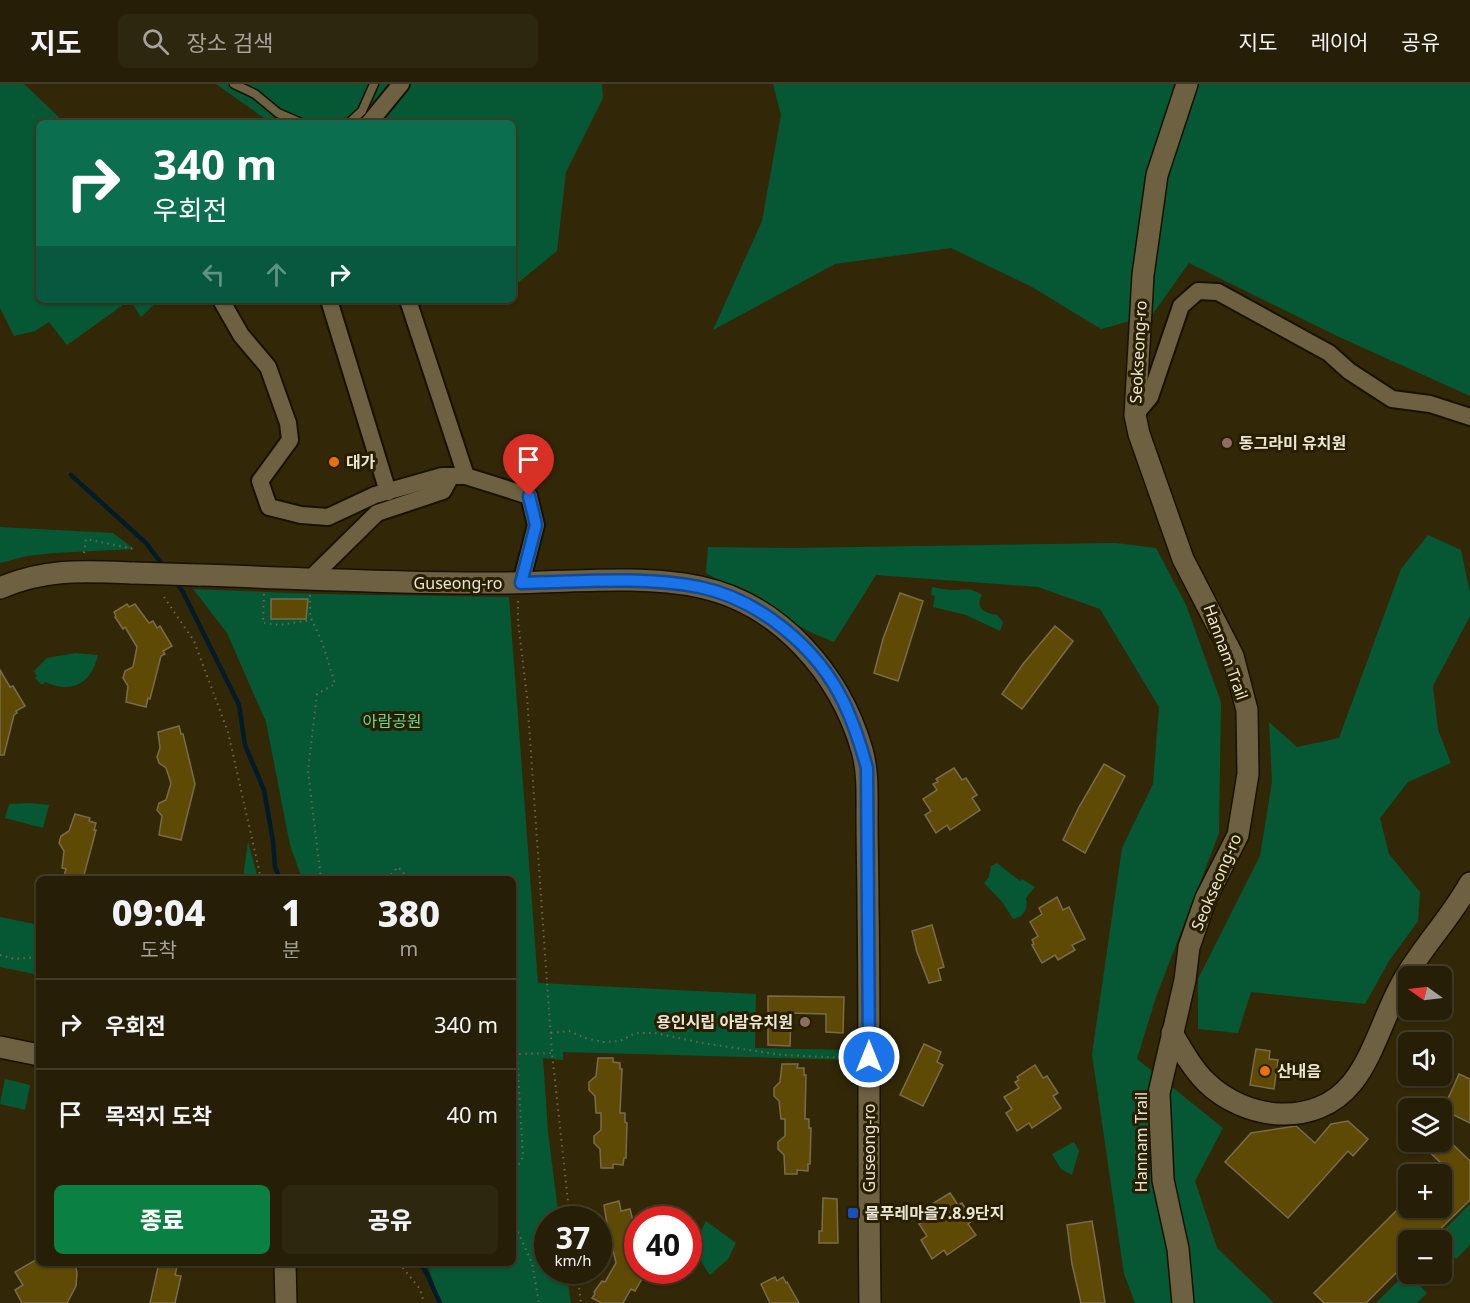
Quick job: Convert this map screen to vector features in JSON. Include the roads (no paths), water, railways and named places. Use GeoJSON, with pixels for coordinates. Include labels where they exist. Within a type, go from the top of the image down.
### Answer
{"type":"FeatureCollection","features":[{"type":"Feature","properties":{"kind":"street"},"geometry":{"type":"LineString","coordinates":[[371,120],[401,84]]}},
{"type":"Feature","properties":{"kind":"street","name":"Seokseong-ro"},"geometry":{"type":"LineString","coordinates":[[1183,1303],[1178,1250],[1163,1180],[1159,1093],[1185,980],[1189,947],[1206,898],[1238,835],[1248,774],[1247,710],[1233,656],[1183,559],[1143,445],[1135,414],[1143,275],[1157,175],[1187,84]]}},
{"type":"Feature","properties":{"kind":"street"},"geometry":{"type":"LineString","coordinates":[[1135,414],[1150,397],[1181,306],[1197,291],[1218,292],[1329,353],[1349,371],[1392,399],[1430,404],[1470,417]]}},
{"type":"Feature","properties":{"kind":"street"},"geometry":{"type":"LineString","coordinates":[[223,303],[241,335],[268,367],[288,423],[290,440],[260,482],[269,507],[302,515],[328,517],[375,495],[442,476],[458,476],[529,496],[536,525],[521,583]]}},
{"type":"Feature","properties":{"kind":"street"},"geometry":{"type":"LineString","coordinates":[[330,303],[388,492]]}},
{"type":"Feature","properties":{"kind":"street"},"geometry":{"type":"LineString","coordinates":[[409,303],[458,476]]}},
{"type":"Feature","properties":{"kind":"street"},"geometry":{"type":"LineString","coordinates":[[310,579],[377,513],[443,490],[458,476]]}},
{"type":"Feature","properties":{"kind":"street","name":"Guseong-ro"},"geometry":{"type":"LineString","coordinates":[[0,588],[51,572],[82,571],[390,582],[679,584],[720,593],[767,616],[785,630],[818,663],[843,702],[854,726],[867,768],[870,1303]]}},
{"type":"Feature","properties":{"kind":"street"},"geometry":{"type":"LineString","coordinates":[[1172,1033],[1191,1065],[1206,1082],[1239,1106],[1256,1112],[1275,1114],[1306,1112],[1323,1107],[1336,1099],[1352,1083],[1363,1065],[1404,978],[1446,922],[1470,883]]}},
{"type":"Feature","properties":{"kind":"street"},"geometry":{"type":"LineString","coordinates":[[0,1047],[36,1054]]}},
{"type":"Feature","properties":{"kind":"street"},"geometry":{"type":"LineString","coordinates":[[285,1266],[286,1303]]}},
{"type":"Feature","properties":{"kind":"lane"},"geometry":{"type":"LineString","coordinates":[[234,84],[255,94],[278,113],[294,120]]}},
{"type":"Feature","properties":{"kind":"lane"},"geometry":{"type":"LineString","coordinates":[[352,120],[362,111],[374,84]]}},
{"type":"Feature","properties":{"kind":"waterway"},"geometry":{"type":"LineString","coordinates":[[71,475],[146,543],[165,568]]}},
{"type":"Feature","properties":{"kind":"waterway"},"geometry":{"type":"LineString","coordinates":[[175,581],[183,592],[239,705],[245,745],[264,790],[275,867],[279,876]]}},
{"type":"Feature","properties":{"kind":"waterway"},"geometry":{"type":"LineString","coordinates":[[422,1266],[440,1303]]}},
{"type":"Feature","properties":{"kind":"place","name":"동그라미 유치원"},"geometry":{"type":"Point","coordinates":[1227,443]}},
{"type":"Feature","properties":{"kind":"place","name":"대가"},"geometry":{"type":"Point","coordinates":[334,462]}},
{"type":"Feature","properties":{"kind":"place","name":"용인시립 아람유치원"},"geometry":{"type":"Point","coordinates":[805,1022]}},
{"type":"Feature","properties":{"kind":"place","name":"산내음"},"geometry":{"type":"Point","coordinates":[1265,1071]}},
{"type":"Feature","properties":{"kind":"place","name":"물푸레마을7.8.9단지"},"geometry":{"type":"Point","coordinates":[853,1213]}},
{"type":"Feature","properties":{"kind":"park label","name":"아람공원"},"geometry":{"type":"Point","coordinates":[392,721]}}]}
